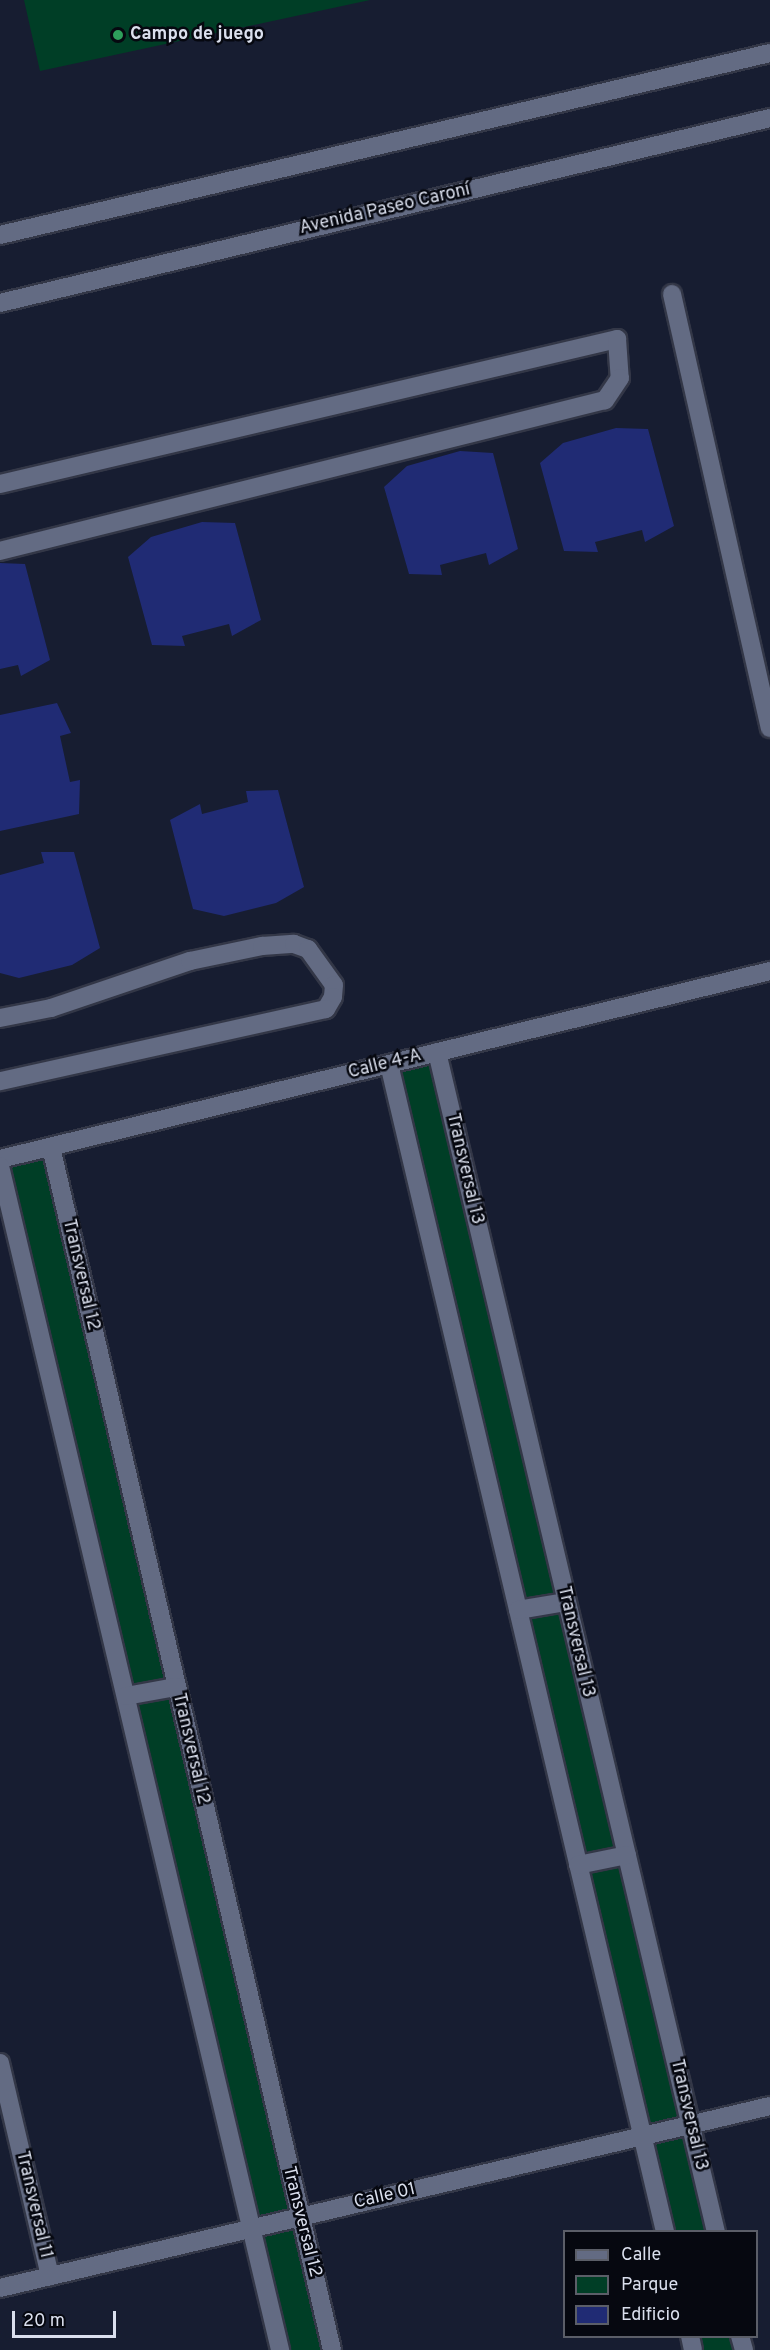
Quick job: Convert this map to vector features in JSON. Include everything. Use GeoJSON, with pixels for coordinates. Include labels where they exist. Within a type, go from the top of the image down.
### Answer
{"type":"FeatureCollection","features":[{"type":"Feature","properties":{"kind":"street"},"geometry":{"type":"LineString","coordinates":[[0,236],[770,53]]}},
{"type":"Feature","properties":{"kind":"street","name":"Avenida Paseo Caroní"},"geometry":{"type":"LineString","coordinates":[[0,303],[770,118]]}},
{"type":"Feature","properties":{"kind":"street"},"geometry":{"type":"LineString","coordinates":[[672,294],[770,728]]}},
{"type":"Feature","properties":{"kind":"street"},"geometry":{"type":"LineString","coordinates":[[0,484],[617,339],[620,378],[605,400],[0,551]]}},
{"type":"Feature","properties":{"kind":"street"},"geometry":{"type":"LineString","coordinates":[[0,1018],[51,1008],[190,962],[262,946],[294,944],[308,949],[333,985],[333,997],[326,1009],[0,1081]]}},
{"type":"Feature","properties":{"kind":"street","name":"Calle 4-A"},"geometry":{"type":"LineString","coordinates":[[0,1159],[770,971]]}},
{"type":"Feature","properties":{"kind":"street","name":"Transversal 13"},"geometry":{"type":"LineString","coordinates":[[437,1052],[716,2230]]}},
{"type":"Feature","properties":{"kind":"street"},"geometry":{"type":"LineString","coordinates":[[389,1064],[665,2230]]}},
{"type":"Feature","properties":{"kind":"street","name":"Transversal 12"},"geometry":{"type":"LineString","coordinates":[[51,1147],[299,2217],[332,2350]]}},
{"type":"Feature","properties":{"kind":"street"},"geometry":{"type":"LineString","coordinates":[[0,1166],[280,2350]]}},
{"type":"Feature","properties":{"kind":"street"},"geometry":{"type":"LineString","coordinates":[[518,1610],[566,1602]]}},
{"type":"Feature","properties":{"kind":"street"},"geometry":{"type":"LineString","coordinates":[[126,1696],[176,1687]]}},
{"type":"Feature","properties":{"kind":"street"},"geometry":{"type":"LineString","coordinates":[[578,1865],[627,1855]]}},
{"type":"Feature","properties":{"kind":"street","name":"Transversal 11"},"geometry":{"type":"LineString","coordinates":[[0,2063],[4,2097],[50,2276]]}},
{"type":"Feature","properties":{"kind":"street","name":"Calle 01"},"geometry":{"type":"LineString","coordinates":[[0,2288],[770,2106]]}},
{"type":"Feature","properties":{"kind":"green space","name":"Campo de juego"},"geometry":{"type":"Polygon","coordinates":[[[24,0],[370,0],[40,71],[24,0]]]}},
{"type":"Feature","properties":{"kind":"green space"},"geometry":{"type":"Polygon","coordinates":[[[435,1052],[707,2230],[658,2230],[388,1063],[435,1052]]]}},
{"type":"Feature","properties":{"kind":"green space"},"geometry":{"type":"Polygon","coordinates":[[[50,1146],[328,2350],[275,2350],[0,1161],[0,1158],[50,1146]]]}},
{"type":"Feature","properties":{"kind":"green space"},"geometry":{"type":"Polygon","coordinates":[[[690,2338],[740,2338],[740,2350],[690,2350],[690,2338]]]}},
{"type":"Feature","properties":{"kind":"building"},"geometry":{"type":"Polygon","coordinates":[[[616,428],[648,429],[674,526],[645,542],[642,530],[595,542],[598,552],[564,551],[540,463],[563,443],[616,428]]]}},
{"type":"Feature","properties":{"kind":"building"},"geometry":{"type":"Polygon","coordinates":[[[460,451],[493,453],[518,549],[489,565],[486,553],[440,565],[442,575],[409,574],[384,487],[407,466],[460,451]]]}},
{"type":"Feature","properties":{"kind":"building"},"geometry":{"type":"Polygon","coordinates":[[[202,522],[235,523],[261,620],[232,636],[229,624],[182,636],[185,646],[152,645],[128,557],[151,537],[202,522]]]}},
{"type":"Feature","properties":{"kind":"building"},"geometry":{"type":"Polygon","coordinates":[[[0,563],[25,564],[50,660],[21,676],[18,665],[0,669],[0,563]]]}},
{"type":"Feature","properties":{"kind":"building"},"geometry":{"type":"Polygon","coordinates":[[[57,703],[71,733],[60,736],[70,782],[80,780],[79,814],[0,831],[0,715],[57,703]]]}},
{"type":"Feature","properties":{"kind":"building"},"geometry":{"type":"Polygon","coordinates":[[[278,790],[304,887],[276,903],[224,916],[193,909],[170,820],[200,804],[202,814],[248,802],[246,791],[278,790]]]}},
{"type":"Feature","properties":{"kind":"building"},"geometry":{"type":"Polygon","coordinates":[[[41,852],[74,852],[100,948],[72,965],[19,978],[0,973],[0,875],[44,863],[41,852]]]}},
{"type":"Feature","properties":{"kind":"place","name":"Campo de juego"},"geometry":{"type":"Point","coordinates":[118,35]}}]}
